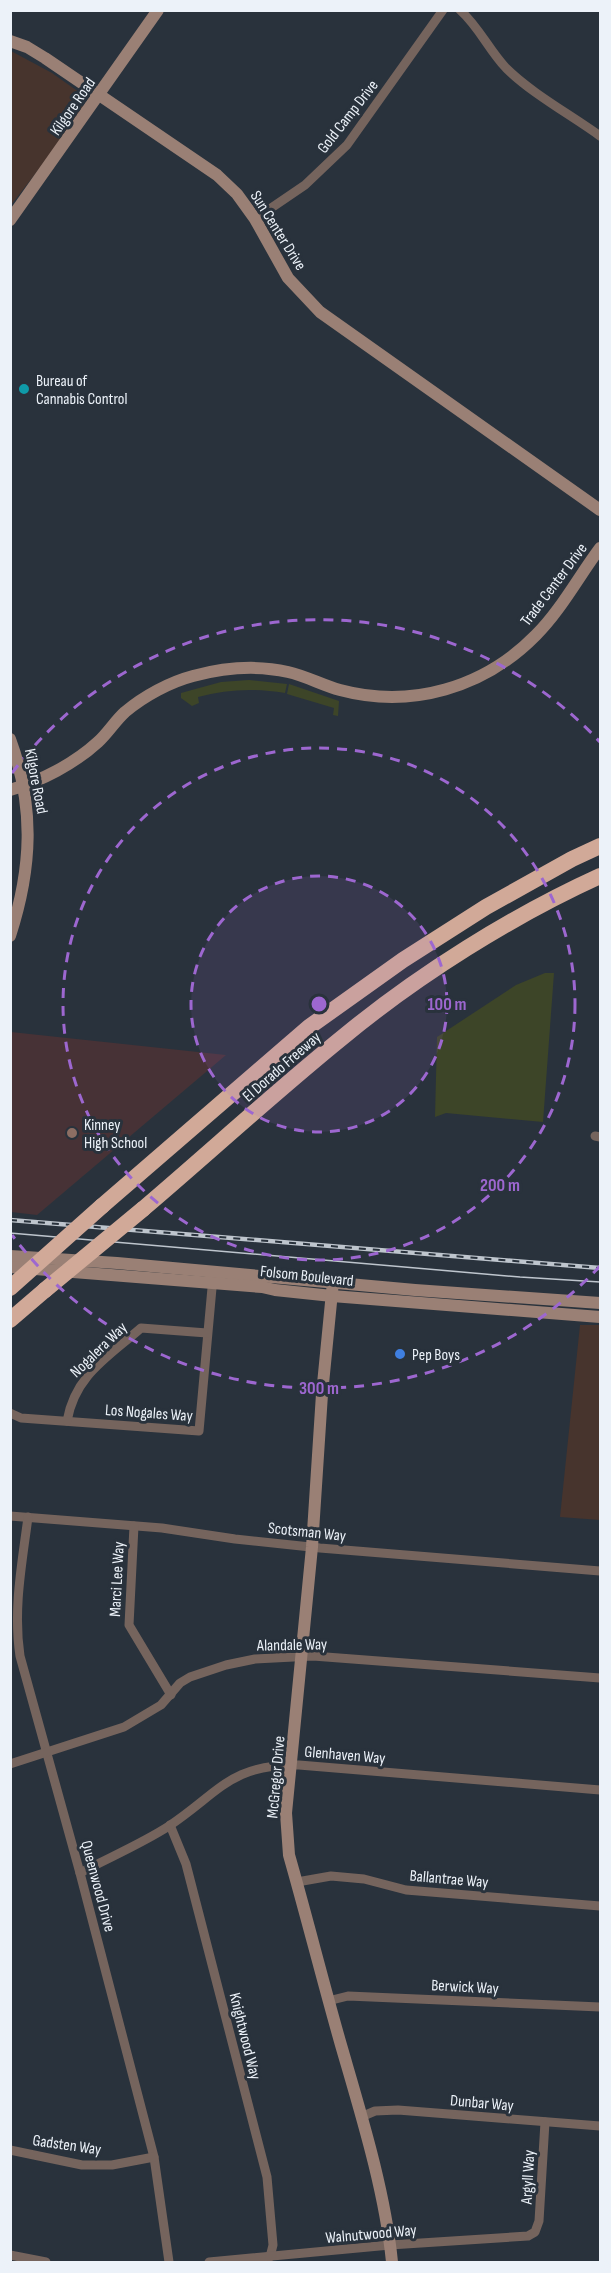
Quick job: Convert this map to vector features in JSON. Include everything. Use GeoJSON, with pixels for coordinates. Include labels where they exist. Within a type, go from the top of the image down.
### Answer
{"type":"FeatureCollection","features":[{"type":"Feature","properties":{"kind":"highway","name":"El Dorado Freeway"},"geometry":{"type":"LineString","coordinates":[[10,1288],[309,1027],[403,960],[486,906],[600,846]]}},
{"type":"Feature","properties":{"kind":"highway","name":"El Dorado Freeway"},"geometry":{"type":"LineString","coordinates":[[10,1320],[344,1036],[420,980],[500,929],[600,876]]}},
{"type":"Feature","properties":{"kind":"street","name":"Kilgore Road"},"geometry":{"type":"LineString","coordinates":[[10,220],[100,96],[158,10]]}},
{"type":"Feature","properties":{"kind":"street","name":"Gold Camp Drive"},"geometry":{"type":"LineString","coordinates":[[255,219],[316,177],[347,145],[443,10]]}},
{"type":"Feature","properties":{"kind":"street"},"geometry":{"type":"LineString","coordinates":[[460,10],[514,74],[600,136]]}},
{"type":"Feature","properties":{"kind":"street","name":"Sun Center Drive"},"geometry":{"type":"LineString","coordinates":[[10,41],[27,47],[45,58],[217,175],[237,194],[255,219],[288,278],[320,312],[600,510]]}},
{"type":"Feature","properties":{"kind":"street","name":"Trade Center Drive"},"geometry":{"type":"LineString","coordinates":[[10,790],[24,786],[58,769],[97,743],[125,712],[172,683],[193,676],[226,669],[286,672],[339,689],[390,698],[454,689],[500,665],[536,636],[600,548]]}},
{"type":"Feature","properties":{"kind":"street","name":"Kilgore Road"},"geometry":{"type":"LineString","coordinates":[[10,739],[20,764],[29,822],[24,889],[10,936]]}},
{"type":"Feature","properties":{"kind":"street","name":"Folsom Boulevard"},"geometry":{"type":"LineString","coordinates":[[10,1256],[117,1263],[332,1296],[600,1317]]}},
{"type":"Feature","properties":{"kind":"street","name":"Folsom Boulevard"},"geometry":{"type":"LineString","coordinates":[[10,1267],[213,1278],[266,1275],[600,1304]]}},
{"type":"Feature","properties":{"kind":"street","name":"Los Nogales Way"},"geometry":{"type":"LineString","coordinates":[[10,1413],[21,1418],[199,1431],[213,1278]]}},
{"type":"Feature","properties":{"kind":"street","name":"McGregor Drive"},"geometry":{"type":"LineString","coordinates":[[333,1282],[322,1394],[312,1547],[286,1813],[286,1836],[328,2001],[362,2117],[392,2262]]}},
{"type":"Feature","properties":{"kind":"street"},"geometry":{"type":"LineString","coordinates":[[556,1314],[562,1307],[594,1309],[600,1304]]}},
{"type":"Feature","properties":{"kind":"street","name":"Nogalera Way"},"geometry":{"type":"LineString","coordinates":[[67,1421],[72,1401],[80,1384],[141,1328],[207,1333]]}},
{"type":"Feature","properties":{"kind":"street","name":"Scotsman Way"},"geometry":{"type":"LineString","coordinates":[[10,1516],[134,1526],[312,1547],[600,1571]]}},
{"type":"Feature","properties":{"kind":"street","name":"Queenwood Drive"},"geometry":{"type":"LineString","coordinates":[[28,1517],[16,1599],[15,1657],[47,1753],[154,2157],[170,2262]]}},
{"type":"Feature","properties":{"kind":"street","name":"Marci Lee Way"},"geometry":{"type":"LineString","coordinates":[[134,1526],[129,1625],[171,1695]]}},
{"type":"Feature","properties":{"kind":"street","name":"Alandale Way"},"geometry":{"type":"LineString","coordinates":[[10,1764],[124,1727],[161,1705],[180,1683],[217,1667],[255,1659],[302,1656],[600,1678]]}},
{"type":"Feature","properties":{"kind":"street","name":"Glenhaven Way"},"geometry":{"type":"LineString","coordinates":[[80,1874],[170,1825],[210,1793],[236,1776],[262,1768],[292,1765],[600,1790]]}},
{"type":"Feature","properties":{"kind":"street","name":"Knightwood Way"},"geometry":{"type":"LineString","coordinates":[[170,1825],[186,1864],[267,2177],[273,2245],[270,2257]]}},
{"type":"Feature","properties":{"kind":"street","name":"Ballantrae Way"},"geometry":{"type":"LineString","coordinates":[[297,1882],[331,1875],[364,1879],[406,1890],[600,1906]]}},
{"type":"Feature","properties":{"kind":"street","name":"Berwick Way"},"geometry":{"type":"LineString","coordinates":[[328,2001],[348,1996],[600,2007]]}},
{"type":"Feature","properties":{"kind":"street","name":"Dunbar Way"},"geometry":{"type":"LineString","coordinates":[[362,2117],[375,2111],[398,2110],[600,2126]]}},
{"type":"Feature","properties":{"kind":"street","name":"Argyll Way"},"geometry":{"type":"LineString","coordinates":[[535,2232],[539,2221],[545,2122]]}},
{"type":"Feature","properties":{"kind":"street","name":"Gadsten Way"},"geometry":{"type":"LineString","coordinates":[[10,2150],[82,2165],[112,2165],[154,2157]]}},
{"type":"Feature","properties":{"kind":"street","name":"Walnutwood Way"},"geometry":{"type":"LineString","coordinates":[[209,2262],[390,2245],[528,2236],[535,2232]]}},
{"type":"Feature","properties":{"kind":"street"},"geometry":{"type":"LineString","coordinates":[[10,2255],[46,2262]]}},
{"type":"Feature","properties":{"kind":"shaded area"},"geometry":{"type":"Polygon","coordinates":[[[11,51],[52,73],[83,95],[85,100],[78,119],[11,205],[11,51]]]}},
{"type":"Feature","properties":{"kind":"shaded area","name":"Kinney High School"},"geometry":{"type":"Polygon","coordinates":[[[11,1032],[226,1055],[37,1215],[11,1212],[11,1032]]]}},
{"type":"Feature","properties":{"kind":"shaded area"},"geometry":{"type":"Polygon","coordinates":[[[580,1325],[600,1325],[600,1520],[560,1517],[580,1325]]]}},
{"type":"Feature","properties":{"kind":"green space"},"geometry":{"type":"Polygon","coordinates":[[[249,680],[287,684],[285,693],[263,690],[220,692],[198,697],[199,703],[192,706],[181,698],[181,693],[221,682],[249,680]]]}},
{"type":"Feature","properties":{"kind":"green space"},"geometry":{"type":"Polygon","coordinates":[[[289,684],[339,701],[338,716],[333,715],[334,708],[287,694],[289,684]]]}},
{"type":"Feature","properties":{"kind":"green space"},"geometry":{"type":"Polygon","coordinates":[[[545,973],[554,973],[543,1122],[446,1113],[435,1117],[437,1037],[516,985],[545,973]]]}},
{"type":"Feature","properties":{"kind":"tram line"},"geometry":{"type":"LineString","coordinates":[[10,1233],[600,1282]]}},
{"type":"Feature","properties":{"kind":"railway"},"geometry":{"type":"LineString","coordinates":[[10,1220],[600,1268]]}},
{"type":"Feature","properties":{"kind":"place","name":"Bureau of Cannabis Control"},"geometry":{"type":"Point","coordinates":[24,389]}},
{"type":"Feature","properties":{"kind":"place","name":"Kinney High School"},"geometry":{"type":"Point","coordinates":[72,1133]}},
{"type":"Feature","properties":{"kind":"place","name":"Pep Boys"},"geometry":{"type":"Point","coordinates":[400,1354]}}]}
